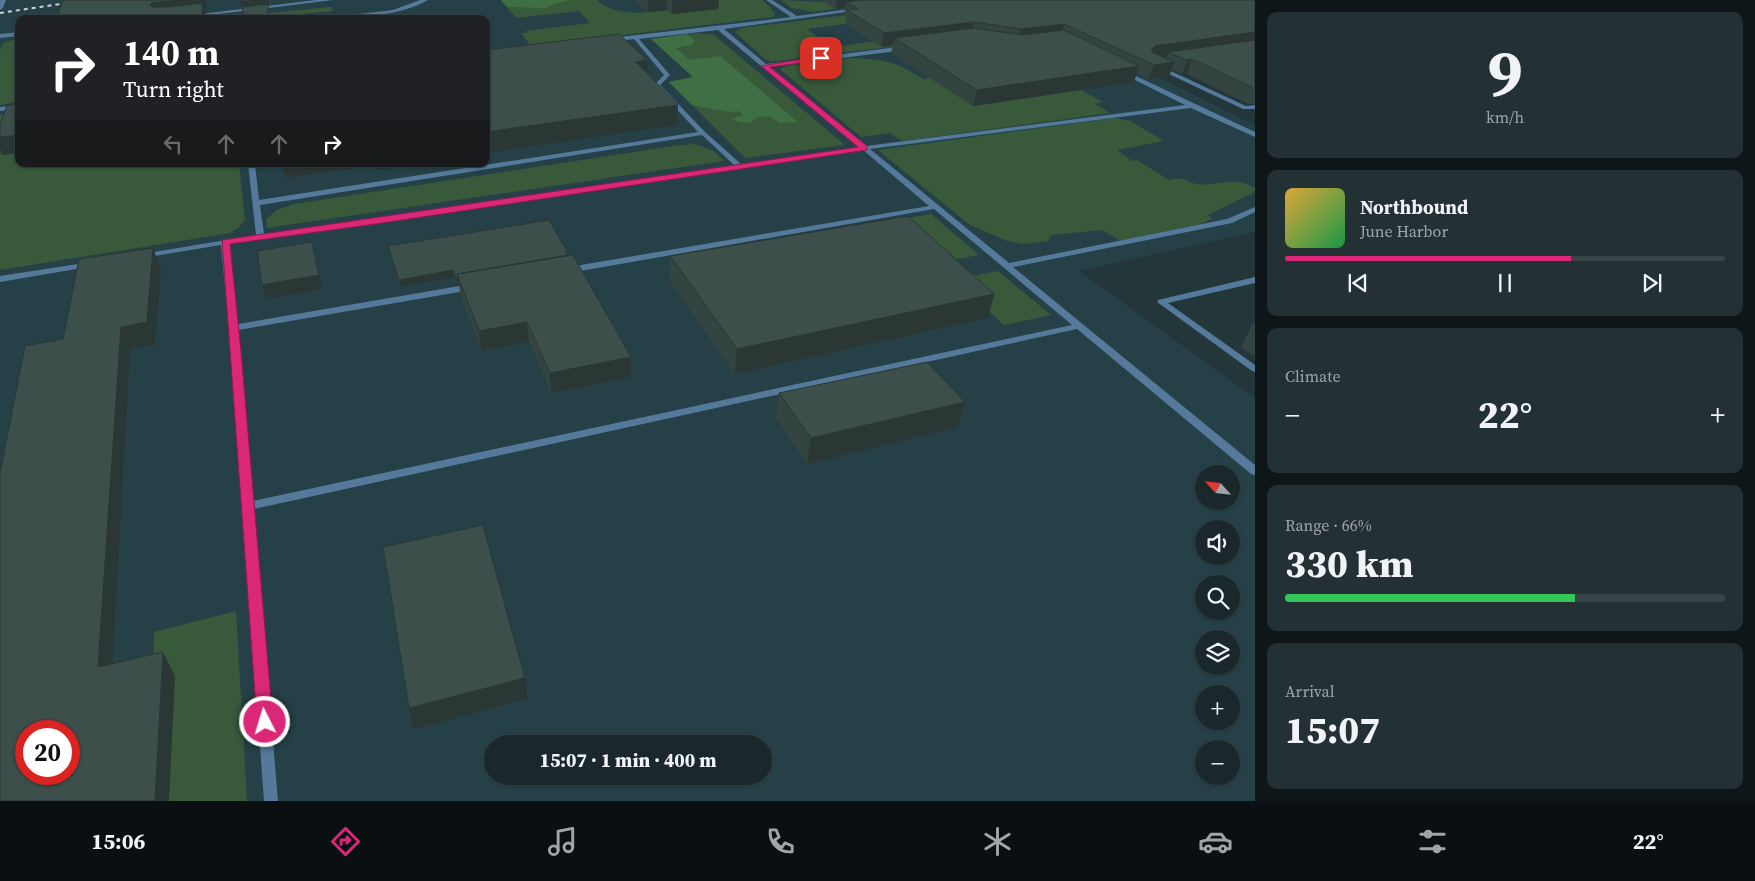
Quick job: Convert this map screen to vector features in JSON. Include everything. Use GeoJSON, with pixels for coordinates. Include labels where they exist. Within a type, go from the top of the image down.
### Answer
{"type":"FeatureCollection","features":[{"type":"Feature","properties":{"kind":"lane"},"geometry":{"type":"LineString","coordinates":[[0,8],[3,0]]}},
{"type":"Feature","properties":{"kind":"lane"},"geometry":{"type":"LineString","coordinates":[[196,15],[330,0]]}},
{"type":"Feature","properties":{"kind":"lane"},"geometry":{"type":"LineString","coordinates":[[351,15],[394,10],[425,0]]}},
{"type":"Feature","properties":{"kind":"lane"},"geometry":{"type":"LineString","coordinates":[[769,0],[796,18]]}},
{"type":"Feature","properties":{"kind":"lane"},"geometry":{"type":"LineString","coordinates":[[605,40],[862,10]]}},
{"type":"Feature","properties":{"kind":"lane"},"geometry":{"type":"LineString","coordinates":[[719,28],[1255,471]]}},
{"type":"Feature","properties":{"kind":"lane"},"geometry":{"type":"LineString","coordinates":[[0,36],[15,34]]}},
{"type":"Feature","properties":{"kind":"lane"},"geometry":{"type":"LineString","coordinates":[[635,37],[667,75],[657,85],[703,133],[740,167]]}},
{"type":"Feature","properties":{"kind":"lane"},"geometry":{"type":"LineString","coordinates":[[765,66],[912,47]]}},
{"type":"Feature","properties":{"kind":"lane"},"geometry":{"type":"LineString","coordinates":[[1160,62],[1150,64],[1245,108],[1255,107]]}},
{"type":"Feature","properties":{"kind":"lane"},"geometry":{"type":"LineString","coordinates":[[1114,67],[1255,135]]}},
{"type":"Feature","properties":{"kind":"lane"},"geometry":{"type":"LineString","coordinates":[[137,256],[864,148],[1192,106]]}},
{"type":"Feature","properties":{"kind":"lane"},"geometry":{"type":"LineString","coordinates":[[0,109],[15,107]]}},
{"type":"Feature","properties":{"kind":"lane"},"geometry":{"type":"LineString","coordinates":[[490,166],[703,133]]}},
{"type":"Feature","properties":{"kind":"lane"},"geometry":{"type":"LineString","coordinates":[[252,167],[260,237]]}},
{"type":"Feature","properties":{"kind":"lane"},"geometry":{"type":"LineString","coordinates":[[256,203],[486,167]]}},
{"type":"Feature","properties":{"kind":"lane"},"geometry":{"type":"LineString","coordinates":[[564,271],[935,207]]}},
{"type":"Feature","properties":{"kind":"lane"},"geometry":{"type":"LineString","coordinates":[[1006,266],[1229,221],[1255,209]]}},
{"type":"Feature","properties":{"kind":"lane"},"geometry":{"type":"LineString","coordinates":[[225,242],[271,801]]}},
{"type":"Feature","properties":{"kind":"lane"},"geometry":{"type":"LineString","coordinates":[[0,279],[98,263]]}},
{"type":"Feature","properties":{"kind":"lane"},"geometry":{"type":"LineString","coordinates":[[1255,280],[1161,302],[1255,369]]}},
{"type":"Feature","properties":{"kind":"lane"},"geometry":{"type":"LineString","coordinates":[[233,328],[477,286]]}},
{"type":"Feature","properties":{"kind":"lane"},"geometry":{"type":"LineString","coordinates":[[248,506],[1078,326]]}},
{"type":"Feature","properties":{"kind":"shaded area"},"geometry":{"type":"Polygon","coordinates":[[[0,0],[1255,0],[1136,66],[1255,125],[1255,232],[1079,271],[1255,398],[1255,801],[0,801],[0,0]]]}},
{"type":"Feature","properties":{"kind":"green space"},"geometry":{"type":"Polygon","coordinates":[[[501,0],[597,0],[612,9],[621,11],[640,13],[667,10],[672,14],[718,9],[707,0],[763,0],[775,13],[773,17],[531,46],[521,33],[590,23],[579,11],[516,18],[501,0]]]}},
{"type":"Feature","properties":{"kind":"green space"},"geometry":{"type":"Polygon","coordinates":[[[501,0],[570,0],[553,4],[547,8],[507,7],[501,0]]]}},
{"type":"Feature","properties":{"kind":"green space"},"geometry":{"type":"Polygon","coordinates":[[[781,0],[824,2],[897,0],[813,12],[792,8],[781,0]]]}},
{"type":"Feature","properties":{"kind":"green space"},"geometry":{"type":"Polygon","coordinates":[[[968,0],[1017,1],[807,29],[833,47],[949,31],[953,39],[777,61],[770,61],[764,58],[735,32],[741,28],[968,0]]]}},
{"type":"Feature","properties":{"kind":"green space"},"geometry":{"type":"Polygon","coordinates":[[[331,7],[333,11],[291,15],[250,15],[331,7]]]}},
{"type":"Feature","properties":{"kind":"green space"},"geometry":{"type":"Polygon","coordinates":[[[699,33],[714,35],[845,145],[745,158],[669,82],[693,77],[651,39],[699,33]]]}},
{"type":"Feature","properties":{"kind":"green space"},"geometry":{"type":"Polygon","coordinates":[[[687,34],[695,41],[691,45],[676,48],[689,60],[720,56],[798,122],[780,123],[769,116],[756,118],[750,123],[738,122],[732,119],[743,115],[739,111],[729,112],[692,105],[669,82],[693,77],[651,39],[687,34]]]}},
{"type":"Feature","properties":{"kind":"green space"},"geometry":{"type":"Polygon","coordinates":[[[15,39],[15,103],[0,105],[0,50],[3,43],[15,39]]]}},
{"type":"Feature","properties":{"kind":"green space"},"geometry":{"type":"Polygon","coordinates":[[[851,58],[889,62],[923,79],[930,78],[973,106],[1081,90],[1103,102],[1095,104],[1110,113],[902,141],[890,133],[861,137],[781,70],[781,68],[787,66],[851,58]]]}},
{"type":"Feature","properties":{"kind":"green space"},"geometry":{"type":"Polygon","coordinates":[[[15,113],[15,167],[239,167],[245,220],[230,233],[0,270],[0,115],[15,113]]]}},
{"type":"Feature","properties":{"kind":"green space"},"geometry":{"type":"Polygon","coordinates":[[[1115,118],[1130,121],[1164,141],[1117,150],[1132,161],[1137,160],[1169,180],[1182,179],[1196,184],[1239,182],[1255,188],[1255,192],[1208,215],[1212,219],[1201,224],[1121,241],[1102,230],[1051,235],[1048,241],[1024,244],[1007,241],[970,225],[878,150],[1115,118]]]}},
{"type":"Feature","properties":{"kind":"green space"},"geometry":{"type":"Polygon","coordinates":[[[695,144],[714,151],[724,161],[267,228],[266,219],[277,210],[294,204],[695,144]]]}},
{"type":"Feature","properties":{"kind":"green space"},"geometry":{"type":"Polygon","coordinates":[[[931,214],[979,255],[936,263],[890,221],[931,214]]]}},
{"type":"Feature","properties":{"kind":"green space"},"geometry":{"type":"Polygon","coordinates":[[[998,271],[1051,315],[1004,325],[954,279],[998,271]]]}},
{"type":"Feature","properties":{"kind":"green space"},"geometry":{"type":"Polygon","coordinates":[[[236,611],[247,801],[150,801],[154,632],[236,611]]]}},
{"type":"Feature","properties":{"kind":"building"},"geometry":{"type":"Polygon","coordinates":[[[63,0],[180,0],[152,3],[150,5],[152,7],[170,7],[202,3],[203,15],[57,15],[63,0]]]}},
{"type":"Feature","properties":{"kind":"building"},"geometry":{"type":"Polygon","coordinates":[[[241,0],[257,0],[242,2],[241,0]]]}},
{"type":"Feature","properties":{"kind":"building"},"geometry":{"type":"Polygon","coordinates":[[[861,0],[1255,0],[1255,32],[1155,46],[1151,50],[1152,52],[1174,62],[1154,65],[1064,24],[1021,29],[974,22],[884,33],[847,10],[858,9],[846,2],[861,0]]]}},
{"type":"Feature","properties":{"kind":"building"},"geometry":{"type":"Polygon","coordinates":[[[268,4],[268,15],[243,15],[242,7],[268,4]]]}},
{"type":"Feature","properties":{"kind":"building"},"geometry":{"type":"Polygon","coordinates":[[[974,28],[1022,35],[1064,30],[1139,66],[977,90],[894,38],[974,28]]]}},
{"type":"Feature","properties":{"kind":"building"},"geometry":{"type":"Polygon","coordinates":[[[619,34],[647,60],[636,62],[678,105],[490,131],[490,50],[619,34]]]}},
{"type":"Feature","properties":{"kind":"building"},"geometry":{"type":"Polygon","coordinates":[[[1255,40],[1255,89],[1192,59],[1187,60],[1168,52],[1255,40]]]}},
{"type":"Feature","properties":{"kind":"building"},"geometry":{"type":"Polygon","coordinates":[[[15,100],[15,135],[0,137],[0,125],[7,105],[13,105],[15,100]]]}},
{"type":"Feature","properties":{"kind":"building"},"geometry":{"type":"Polygon","coordinates":[[[908,216],[994,294],[737,349],[670,256],[908,216]]]}},
{"type":"Feature","properties":{"kind":"building"},"geometry":{"type":"Polygon","coordinates":[[[549,220],[568,255],[457,274],[458,277],[456,278],[453,270],[399,280],[388,246],[549,220]]]}},
{"type":"Feature","properties":{"kind":"building"},"geometry":{"type":"Polygon","coordinates":[[[312,242],[319,275],[262,285],[257,251],[312,242]]]}},
{"type":"Feature","properties":{"kind":"building"},"geometry":{"type":"Polygon","coordinates":[[[153,248],[147,322],[121,327],[98,667],[163,652],[155,801],[0,801],[0,473],[25,346],[63,339],[79,259],[153,248]]]}},
{"type":"Feature","properties":{"kind":"building"},"geometry":{"type":"Polygon","coordinates":[[[573,255],[631,357],[550,373],[527,322],[479,331],[457,274],[573,255]]]}},
{"type":"Feature","properties":{"kind":"building"},"geometry":{"type":"Polygon","coordinates":[[[927,362],[965,402],[811,438],[779,393],[927,362]]]}},
{"type":"Feature","properties":{"kind":"building"},"geometry":{"type":"Polygon","coordinates":[[[483,525],[525,678],[409,708],[383,547],[483,525]]]}},
{"type":"Feature","properties":{"kind":"railway"},"geometry":{"type":"LineString","coordinates":[[0,13],[87,0]]}},
{"type":"Feature","properties":{"kind":"route"},"geometry":{"type":"LineString","coordinates":[[265,722],[236,351],[225,242],[864,148],[765,66],[821,58]]}}]}
